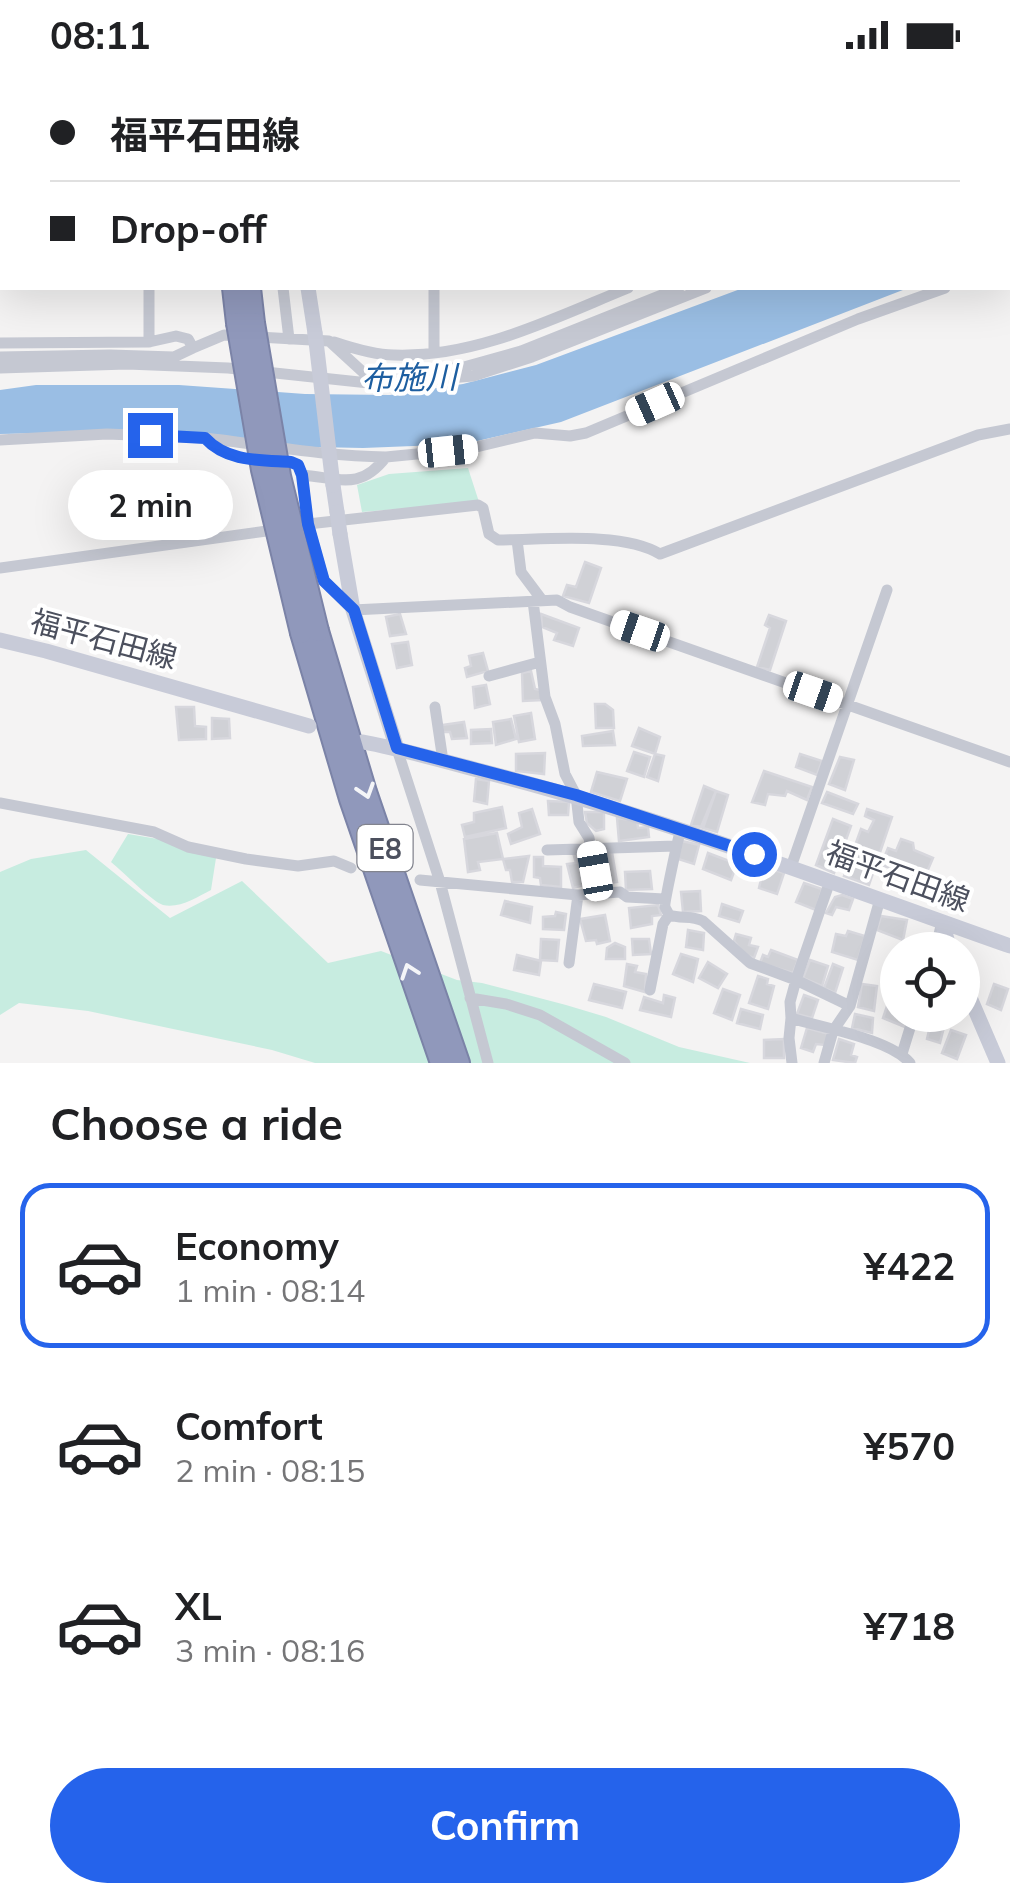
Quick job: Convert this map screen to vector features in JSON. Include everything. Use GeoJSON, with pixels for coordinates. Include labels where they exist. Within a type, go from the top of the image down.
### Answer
{"type":"FeatureCollection","features":[{"type":"Feature","properties":{"kind":"highway","name":"E8"},"geometry":{"type":"LineString","coordinates":[[233,290],[245,323],[280,476],[309,632],[355,814],[441,1063]]}},
{"type":"Feature","properties":{"kind":"highway","name":"E8"},"geometry":{"type":"LineString","coordinates":[[245,323],[250,290]]}},
{"type":"Feature","properties":{"kind":"highway","name":"E8"},"geometry":{"type":"LineString","coordinates":[[309,632],[459,1063]]}},
{"type":"Feature","properties":{"kind":"main road"},"geometry":{"type":"LineString","coordinates":[[309,290],[322,337],[337,512],[354,610],[397,748]]}},
{"type":"Feature","properties":{"kind":"main road","name":"福平石田線"},"geometry":{"type":"LineString","coordinates":[[0,640],[308,726]]}},
{"type":"Feature","properties":{"kind":"main road","name":"福平石田線"},"geometry":{"type":"LineString","coordinates":[[364,742],[576,795],[791,866],[1010,946]]}},
{"type":"Feature","properties":{"kind":"main road"},"geometry":{"type":"LineString","coordinates":[[942,922],[945,932]]}},
{"type":"Feature","properties":{"kind":"main road"},"geometry":{"type":"LineString","coordinates":[[980,1021],[998,1063]]}},
{"type":"Feature","properties":{"kind":"street"},"geometry":{"type":"LineString","coordinates":[[149,342],[150,290]]}},
{"type":"Feature","properties":{"kind":"street"},"geometry":{"type":"LineString","coordinates":[[283,290],[289,339]]}},
{"type":"Feature","properties":{"kind":"street"},"geometry":{"type":"LineString","coordinates":[[434,290],[434,353]]}},
{"type":"Feature","properties":{"kind":"street"},"geometry":{"type":"LineString","coordinates":[[0,358],[174,357],[224,335],[322,337],[392,356],[434,353],[497,340],[623,290]]}},
{"type":"Feature","properties":{"kind":"street"},"geometry":{"type":"LineString","coordinates":[[322,337],[366,374],[464,367],[521,352],[674,290]]}},
{"type":"Feature","properties":{"kind":"street"},"geometry":{"type":"LineString","coordinates":[[0,368],[127,364],[212,367],[378,384],[473,376],[532,357],[701,290]]}},
{"type":"Feature","properties":{"kind":"street"},"geometry":{"type":"LineString","coordinates":[[0,440],[106,434],[205,438],[345,457],[386,457],[468,449],[535,433],[586,434],[858,318],[939,290]]}},
{"type":"Feature","properties":{"kind":"street"},"geometry":{"type":"LineString","coordinates":[[0,343],[149,342],[176,336],[188,339],[193,348]]}},
{"type":"Feature","properties":{"kind":"street"},"geometry":{"type":"LineString","coordinates":[[0,568],[308,524],[478,505],[483,508],[489,534],[498,540],[611,540],[650,548],[660,554],[978,435],[1010,429]]}},
{"type":"Feature","properties":{"kind":"street"},"geometry":{"type":"LineString","coordinates":[[205,438],[214,449],[228,455],[298,465],[308,524],[324,581],[354,610],[557,600],[1010,762]]}},
{"type":"Feature","properties":{"kind":"street"},"geometry":{"type":"LineString","coordinates":[[302,475],[360,480],[376,470],[386,457]]}},
{"type":"Feature","properties":{"kind":"street"},"geometry":{"type":"LineString","coordinates":[[518,540],[521,572],[537,601],[545,697],[565,774],[576,795],[579,822],[591,848],[598,892]]}},
{"type":"Feature","properties":{"kind":"street"},"geometry":{"type":"LineString","coordinates":[[791,866],[887,590]]}},
{"type":"Feature","properties":{"kind":"street"},"geometry":{"type":"LineString","coordinates":[[489,676],[540,662]]}},
{"type":"Feature","properties":{"kind":"street"},"geometry":{"type":"LineString","coordinates":[[435,707],[444,761]]}},
{"type":"Feature","properties":{"kind":"street"},"geometry":{"type":"LineString","coordinates":[[397,748],[440,882],[488,1063]]}},
{"type":"Feature","properties":{"kind":"street"},"geometry":{"type":"LineString","coordinates":[[0,804],[154,832],[188,847],[246,859],[298,866],[334,860],[351,868]]}},
{"type":"Feature","properties":{"kind":"street"},"geometry":{"type":"LineString","coordinates":[[669,915],[664,899],[681,829]]}},
{"type":"Feature","properties":{"kind":"street"},"geometry":{"type":"LineString","coordinates":[[547,850],[676,846]]}},
{"type":"Feature","properties":{"kind":"street"},"geometry":{"type":"LineString","coordinates":[[420,880],[578,895],[620,892],[627,898],[664,899]]}},
{"type":"Feature","properties":{"kind":"street"},"geometry":{"type":"LineString","coordinates":[[792,1063],[790,1002],[830,882]]}},
{"type":"Feature","properties":{"kind":"street"},"geometry":{"type":"LineString","coordinates":[[569,963],[578,895]]}},
{"type":"Feature","properties":{"kind":"street"},"geometry":{"type":"LineString","coordinates":[[824,1063],[833,1031],[850,1006],[880,899]]}},
{"type":"Feature","properties":{"kind":"street"},"geometry":{"type":"LineString","coordinates":[[669,915],[704,921],[750,963],[850,1006]]}},
{"type":"Feature","properties":{"kind":"street"},"geometry":{"type":"LineString","coordinates":[[650,990],[663,924],[669,915]]}},
{"type":"Feature","properties":{"kind":"street"},"geometry":{"type":"LineString","coordinates":[[940,932],[942,922]]}},
{"type":"Feature","properties":{"kind":"street"},"geometry":{"type":"LineString","coordinates":[[470,998],[540,1015],[625,1063]]}},
{"type":"Feature","properties":{"kind":"street"},"geometry":{"type":"LineString","coordinates":[[791,1018],[885,1044],[906,1058],[911,1032]]}},
{"type":"Feature","properties":{"kind":"green space"},"geometry":{"type":"Polygon","coordinates":[[[468,468],[479,502],[362,512],[357,485],[389,474],[468,468]]]}},
{"type":"Feature","properties":{"kind":"green space"},"geometry":{"type":"Polygon","coordinates":[[[128,834],[158,839],[216,858],[211,890],[182,904],[158,903],[111,862],[128,834]]]}},
{"type":"Feature","properties":{"kind":"green space"},"geometry":{"type":"Polygon","coordinates":[[[86,850],[170,918],[242,881],[328,963],[381,951],[457,980],[566,1005],[679,1047],[750,1063],[315,1063],[272,1050],[88,1011],[19,1003],[0,1015],[0,872],[31,859],[86,850]]]}},
{"type":"Feature","properties":{"kind":"water"},"geometry":{"type":"Polygon","coordinates":[[[738,290],[903,290],[561,422],[464,444],[363,448],[224,445],[142,431],[0,434],[0,390],[36,385],[179,385],[305,394],[390,395],[463,384],[536,365],[738,290]]]}},
{"type":"Feature","properties":{"kind":"building"},"geometry":{"type":"Polygon","coordinates":[[[585,562],[601,568],[589,603],[563,596],[567,585],[576,587],[585,562]]]}},
{"type":"Feature","properties":{"kind":"building"},"geometry":{"type":"Polygon","coordinates":[[[400,614],[406,634],[390,636],[386,617],[400,614]]]}},
{"type":"Feature","properties":{"kind":"building"},"geometry":{"type":"Polygon","coordinates":[[[541,614],[579,628],[573,646],[554,640],[557,633],[542,627],[541,614]]]}},
{"type":"Feature","properties":{"kind":"building"},"geometry":{"type":"Polygon","coordinates":[[[769,615],[786,621],[770,670],[757,667],[770,628],[765,625],[769,615]]]}},
{"type":"Feature","properties":{"kind":"building"},"geometry":{"type":"Polygon","coordinates":[[[408,642],[412,665],[397,668],[392,644],[408,642]]]}},
{"type":"Feature","properties":{"kind":"building"},"geometry":{"type":"Polygon","coordinates":[[[483,653],[488,671],[467,677],[469,656],[483,653]]]}},
{"type":"Feature","properties":{"kind":"building"},"geometry":{"type":"Polygon","coordinates":[[[531,671],[542,700],[523,701],[522,673],[531,671]]]}},
{"type":"Feature","properties":{"kind":"building"},"geometry":{"type":"Polygon","coordinates":[[[486,685],[490,704],[475,708],[473,687],[486,685]]]}},
{"type":"Feature","properties":{"kind":"building"},"geometry":{"type":"Polygon","coordinates":[[[595,704],[605,704],[613,710],[614,728],[596,728],[595,704]]]}},
{"type":"Feature","properties":{"kind":"building"},"geometry":{"type":"Polygon","coordinates":[[[176,707],[194,707],[195,726],[206,727],[206,739],[179,740],[176,707]]]}},
{"type":"Feature","properties":{"kind":"building"},"geometry":{"type":"Polygon","coordinates":[[[531,713],[535,739],[519,742],[514,716],[531,713]]]}},
{"type":"Feature","properties":{"kind":"building"},"geometry":{"type":"Polygon","coordinates":[[[212,718],[229,719],[230,738],[212,739],[212,718]]]}},
{"type":"Feature","properties":{"kind":"building"},"geometry":{"type":"Polygon","coordinates":[[[511,719],[516,739],[496,745],[493,722],[511,719]]]}},
{"type":"Feature","properties":{"kind":"building"},"geometry":{"type":"Polygon","coordinates":[[[464,722],[467,738],[452,739],[450,732],[443,732],[442,725],[464,722]]]}},
{"type":"Feature","properties":{"kind":"building"},"geometry":{"type":"Polygon","coordinates":[[[639,728],[660,737],[655,754],[632,746],[639,728]]]}},
{"type":"Feature","properties":{"kind":"building"},"geometry":{"type":"Polygon","coordinates":[[[491,729],[492,743],[471,744],[471,730],[491,729]]]}},
{"type":"Feature","properties":{"kind":"building"},"geometry":{"type":"Polygon","coordinates":[[[613,731],[615,745],[583,746],[582,736],[613,731]]]}},
{"type":"Feature","properties":{"kind":"building"},"geometry":{"type":"Polygon","coordinates":[[[634,752],[650,757],[644,777],[627,771],[634,752]]]}},
{"type":"Feature","properties":{"kind":"building"},"geometry":{"type":"Polygon","coordinates":[[[545,753],[544,774],[516,771],[516,754],[545,753]]]}},
{"type":"Feature","properties":{"kind":"building"},"geometry":{"type":"Polygon","coordinates":[[[655,754],[664,756],[658,781],[647,777],[655,754]]]}},
{"type":"Feature","properties":{"kind":"building"},"geometry":{"type":"Polygon","coordinates":[[[800,754],[822,761],[817,775],[796,767],[800,754]]]}},
{"type":"Feature","properties":{"kind":"building"},"geometry":{"type":"Polygon","coordinates":[[[840,757],[854,760],[845,790],[829,784],[840,757]]]}},
{"type":"Feature","properties":{"kind":"building"},"geometry":{"type":"Polygon","coordinates":[[[764,771],[812,787],[807,800],[787,791],[785,796],[768,794],[765,805],[752,802],[764,771]]]}},
{"type":"Feature","properties":{"kind":"building"},"geometry":{"type":"Polygon","coordinates":[[[597,772],[627,779],[620,801],[591,792],[597,772]]]}},
{"type":"Feature","properties":{"kind":"building"},"geometry":{"type":"Polygon","coordinates":[[[476,779],[489,781],[487,804],[474,801],[476,779]]]}},
{"type":"Feature","properties":{"kind":"building"},"geometry":{"type":"Polygon","coordinates":[[[704,786],[716,791],[701,827],[691,825],[704,786]]]}},
{"type":"Feature","properties":{"kind":"building"},"geometry":{"type":"Polygon","coordinates":[[[716,791],[728,795],[717,832],[703,828],[716,791]]]}},
{"type":"Feature","properties":{"kind":"building"},"geometry":{"type":"Polygon","coordinates":[[[827,792],[858,804],[853,814],[822,803],[827,792]]]}},
{"type":"Feature","properties":{"kind":"building"},"geometry":{"type":"Polygon","coordinates":[[[548,801],[569,802],[568,815],[549,815],[548,801]]]}},
{"type":"Feature","properties":{"kind":"building"},"geometry":{"type":"Polygon","coordinates":[[[502,807],[506,828],[465,837],[462,825],[474,822],[474,813],[502,807]]]}},
{"type":"Feature","properties":{"kind":"building"},"geometry":{"type":"Polygon","coordinates":[[[532,809],[540,834],[511,844],[508,834],[522,827],[519,813],[532,809]]]}},
{"type":"Feature","properties":{"kind":"building"},"geometry":{"type":"Polygon","coordinates":[[[867,809],[892,817],[869,885],[844,876],[861,829],[868,832],[874,820],[865,816],[867,809]]]}},
{"type":"Feature","properties":{"kind":"building"},"geometry":{"type":"Polygon","coordinates":[[[585,812],[604,812],[604,829],[596,831],[587,823],[585,812]]]}},
{"type":"Feature","properties":{"kind":"building"},"geometry":{"type":"Polygon","coordinates":[[[617,818],[637,821],[638,828],[648,827],[649,837],[619,841],[617,818]]]}},
{"type":"Feature","properties":{"kind":"building"},"geometry":{"type":"Polygon","coordinates":[[[833,819],[851,826],[834,873],[816,865],[833,819]]]}},
{"type":"Feature","properties":{"kind":"building"},"geometry":{"type":"Polygon","coordinates":[[[497,833],[503,859],[478,862],[480,870],[468,872],[464,839],[497,833]]]}},
{"type":"Feature","properties":{"kind":"building"},"geometry":{"type":"Polygon","coordinates":[[[901,839],[933,858],[924,879],[881,865],[888,848],[896,851],[901,839]]]}},
{"type":"Feature","properties":{"kind":"building"},"geometry":{"type":"Polygon","coordinates":[[[682,841],[699,845],[694,864],[678,859],[682,841]]]}},
{"type":"Feature","properties":{"kind":"building"},"geometry":{"type":"Polygon","coordinates":[[[612,852],[617,882],[602,884],[597,853],[612,852]]]}},
{"type":"Feature","properties":{"kind":"building"},"geometry":{"type":"Polygon","coordinates":[[[708,853],[737,864],[731,880],[703,869],[708,853]]]}},
{"type":"Feature","properties":{"kind":"building"},"geometry":{"type":"Polygon","coordinates":[[[586,855],[592,883],[573,888],[567,864],[576,863],[574,856],[586,855]]]}},
{"type":"Feature","properties":{"kind":"building"},"geometry":{"type":"Polygon","coordinates":[[[529,856],[523,882],[512,882],[503,859],[529,856]]]}},
{"type":"Feature","properties":{"kind":"building"},"geometry":{"type":"Polygon","coordinates":[[[534,857],[543,857],[543,866],[561,867],[561,887],[541,885],[540,878],[534,877],[534,857]]]}},
{"type":"Feature","properties":{"kind":"building"},"geometry":{"type":"Polygon","coordinates":[[[764,867],[784,873],[777,894],[759,888],[764,867]]]}},
{"type":"Feature","properties":{"kind":"building"},"geometry":{"type":"Polygon","coordinates":[[[650,871],[652,889],[626,890],[625,872],[650,871]]]}},
{"type":"Feature","properties":{"kind":"building"},"geometry":{"type":"Polygon","coordinates":[[[804,883],[822,889],[816,910],[796,902],[804,883]]]}},
{"type":"Feature","properties":{"kind":"building"},"geometry":{"type":"Polygon","coordinates":[[[700,891],[701,911],[683,912],[681,892],[700,891]]]}},
{"type":"Feature","properties":{"kind":"building"},"geometry":{"type":"Polygon","coordinates":[[[835,897],[853,899],[849,910],[836,907],[832,915],[826,913],[835,897]]]}},
{"type":"Feature","properties":{"kind":"building"},"geometry":{"type":"Polygon","coordinates":[[[505,901],[532,907],[530,923],[501,915],[505,901]]]}},
{"type":"Feature","properties":{"kind":"building"},"geometry":{"type":"Polygon","coordinates":[[[722,904],[743,911],[739,922],[719,916],[722,904]]]}},
{"type":"Feature","properties":{"kind":"building"},"geometry":{"type":"Polygon","coordinates":[[[658,905],[661,915],[652,916],[652,924],[631,928],[629,908],[658,905]]]}},
{"type":"Feature","properties":{"kind":"building"},"geometry":{"type":"Polygon","coordinates":[[[556,912],[566,914],[564,930],[543,929],[543,917],[555,916],[556,912]]]}},
{"type":"Feature","properties":{"kind":"building"},"geometry":{"type":"Polygon","coordinates":[[[605,915],[610,941],[586,941],[580,919],[605,915]]]}},
{"type":"Feature","properties":{"kind":"building"},"geometry":{"type":"Polygon","coordinates":[[[881,916],[907,920],[905,932],[877,930],[881,916]]]}},
{"type":"Feature","properties":{"kind":"building"},"geometry":{"type":"Polygon","coordinates":[[[688,930],[704,933],[703,950],[686,947],[688,930]]]}},
{"type":"Feature","properties":{"kind":"building"},"geometry":{"type":"Polygon","coordinates":[[[848,931],[865,936],[858,960],[832,952],[836,934],[846,936],[848,931]]]}},
{"type":"Feature","properties":{"kind":"building"},"geometry":{"type":"Polygon","coordinates":[[[736,934],[751,938],[749,945],[758,947],[754,958],[745,955],[734,941],[736,934]]]}},
{"type":"Feature","properties":{"kind":"building"},"geometry":{"type":"Polygon","coordinates":[[[541,939],[559,940],[557,961],[540,960],[541,939]]]}},
{"type":"Feature","properties":{"kind":"building"},"geometry":{"type":"Polygon","coordinates":[[[632,939],[649,939],[651,954],[633,955],[632,939]]]}},
{"type":"Feature","properties":{"kind":"building"},"geometry":{"type":"Polygon","coordinates":[[[615,943],[625,947],[625,959],[606,959],[607,948],[615,943]]]}},
{"type":"Feature","properties":{"kind":"building"},"geometry":{"type":"Polygon","coordinates":[[[771,950],[798,960],[793,973],[760,963],[771,950]]]}},
{"type":"Feature","properties":{"kind":"building"},"geometry":{"type":"Polygon","coordinates":[[[681,954],[698,959],[693,982],[673,974],[681,954]]]}},
{"type":"Feature","properties":{"kind":"building"},"geometry":{"type":"Polygon","coordinates":[[[517,955],[541,961],[539,975],[514,970],[517,955]]]}},
{"type":"Feature","properties":{"kind":"building"},"geometry":{"type":"Polygon","coordinates":[[[810,960],[828,966],[822,986],[803,978],[810,960]]]}},
{"type":"Feature","properties":{"kind":"building"},"geometry":{"type":"Polygon","coordinates":[[[708,962],[727,974],[718,988],[699,978],[708,962]]]}},
{"type":"Feature","properties":{"kind":"building"},"geometry":{"type":"Polygon","coordinates":[[[627,964],[637,966],[635,972],[646,974],[645,992],[624,986],[627,964]]]}},
{"type":"Feature","properties":{"kind":"building"},"geometry":{"type":"Polygon","coordinates":[[[833,964],[843,968],[835,993],[824,988],[833,964]]]}},
{"type":"Feature","properties":{"kind":"building"},"geometry":{"type":"Polygon","coordinates":[[[758,976],[774,986],[768,1009],[749,1003],[758,976]]]}},
{"type":"Feature","properties":{"kind":"building"},"geometry":{"type":"Polygon","coordinates":[[[594,984],[626,992],[622,1008],[589,1000],[594,984]]]}},
{"type":"Feature","properties":{"kind":"building"},"geometry":{"type":"Polygon","coordinates":[[[862,984],[877,986],[874,1011],[858,1007],[862,984]]]}},
{"type":"Feature","properties":{"kind":"building"},"geometry":{"type":"Polygon","coordinates":[[[994,984],[1008,989],[1001,1010],[987,1004],[994,984]]]}},
{"type":"Feature","properties":{"kind":"building"},"geometry":{"type":"Polygon","coordinates":[[[723,989],[740,995],[732,1020],[714,1013],[723,989]]]}},
{"type":"Feature","properties":{"kind":"building"},"geometry":{"type":"Polygon","coordinates":[[[664,995],[675,998],[671,1017],[640,1010],[644,997],[663,1003],[664,995]]]}},
{"type":"Feature","properties":{"kind":"building"},"geometry":{"type":"Polygon","coordinates":[[[804,995],[818,1000],[812,1018],[797,1014],[804,995]]]}},
{"type":"Feature","properties":{"kind":"building"},"geometry":{"type":"Polygon","coordinates":[[[741,1009],[763,1015],[760,1029],[737,1023],[741,1009]]]}},
{"type":"Feature","properties":{"kind":"building"},"geometry":{"type":"Polygon","coordinates":[[[855,1014],[873,1018],[872,1033],[852,1028],[855,1014]]]}},
{"type":"Feature","properties":{"kind":"building"},"geometry":{"type":"Polygon","coordinates":[[[807,1028],[829,1034],[825,1045],[816,1044],[813,1052],[801,1048],[807,1028]]]}},
{"type":"Feature","properties":{"kind":"building"},"geometry":{"type":"Polygon","coordinates":[[[929,1032],[943,1032],[940,1043],[927,1039],[929,1032]]]}},
{"type":"Feature","properties":{"kind":"building"},"geometry":{"type":"Polygon","coordinates":[[[950,1032],[966,1035],[957,1059],[942,1053],[950,1032]]]}},
{"type":"Feature","properties":{"kind":"building"},"geometry":{"type":"Polygon","coordinates":[[[784,1039],[784,1058],[764,1058],[764,1040],[784,1039]]]}},
{"type":"Feature","properties":{"kind":"building"},"geometry":{"type":"Polygon","coordinates":[[[839,1039],[854,1044],[851,1055],[857,1057],[855,1063],[833,1060],[839,1039]]]}},
{"type":"Feature","properties":{"kind":"route"},"geometry":{"type":"LineString","coordinates":[[150,435],[205,438],[214,449],[228,455],[298,465],[308,524],[324,581],[354,610],[397,748],[576,795],[754,854]]}},
{"type":"Feature","properties":{"kind":"water label","name":"布施川"},"geometry":{"type":"Point","coordinates":[409,377]}}]}
